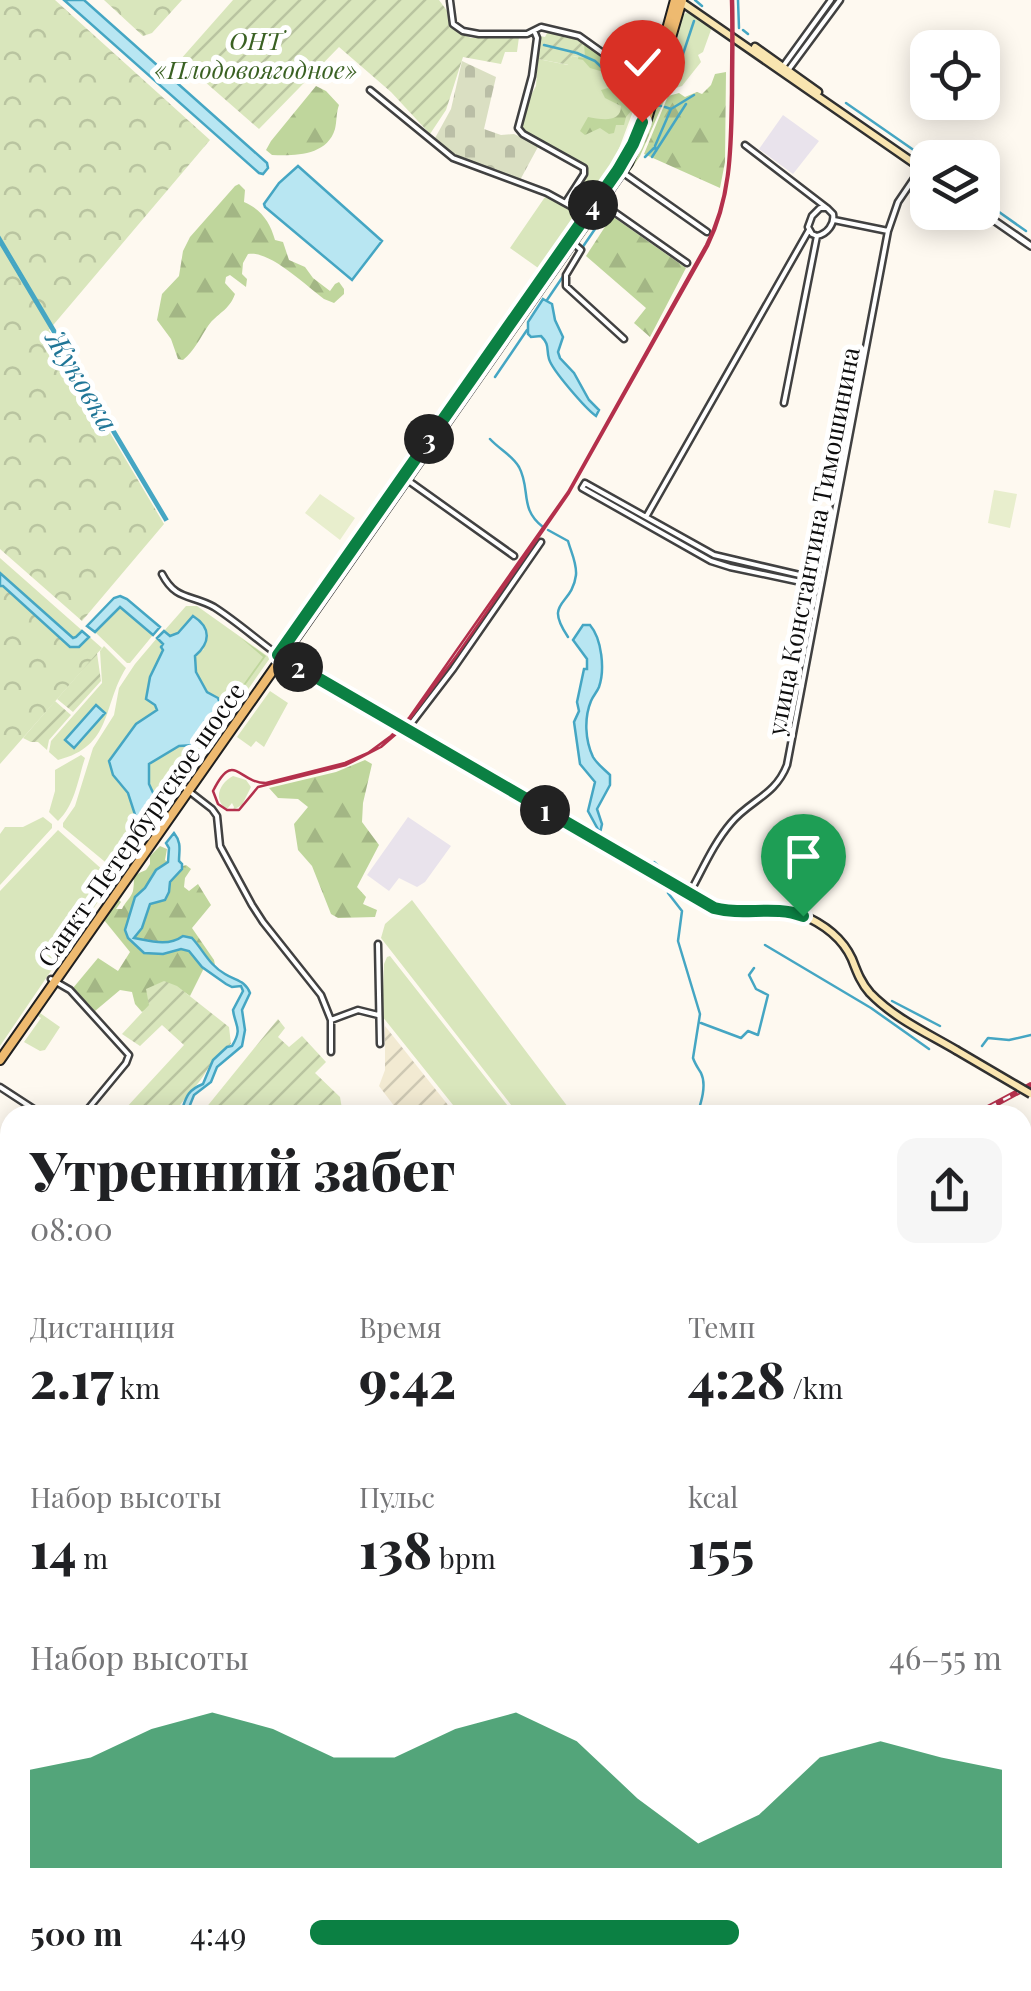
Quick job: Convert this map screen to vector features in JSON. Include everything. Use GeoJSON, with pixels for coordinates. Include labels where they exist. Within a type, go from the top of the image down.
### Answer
{"type":"FeatureCollection","features":[{"type":"Feature","properties":{"kind":"main road"},"geometry":{"type":"LineString","coordinates":[[681,0],[910,161]]}},
{"type":"Feature","properties":{"kind":"main road","name":"Санкт-Петербургское шоссе"},"geometry":{"type":"LineString","coordinates":[[280,656],[624,162],[681,0]]}},
{"type":"Feature","properties":{"kind":"main road","name":"Санкт-Петербургское шоссе"},"geometry":{"type":"LineString","coordinates":[[0,1056],[622,172],[647,118],[681,0]]}},
{"type":"Feature","properties":{"kind":"main road"},"geometry":{"type":"LineString","coordinates":[[280,656],[714,908],[729,912],[780,910],[810,919],[841,941],[863,984],[891,1012],[1031,1094]]}},
{"type":"Feature","properties":{"kind":"street"},"geometry":{"type":"LineString","coordinates":[[784,70],[831,0]]}},
{"type":"Feature","properties":{"kind":"street"},"geometry":{"type":"LineString","coordinates":[[784,70],[840,0]]}},
{"type":"Feature","properties":{"kind":"street"},"geometry":{"type":"LineString","coordinates":[[450,1],[454,24],[463,31],[527,34],[542,27],[579,36],[614,62],[656,70]]}},
{"type":"Feature","properties":{"kind":"street"},"geometry":{"type":"LineString","coordinates":[[535,32],[532,76],[518,128],[584,168],[566,202]]}},
{"type":"Feature","properties":{"kind":"street"},"geometry":{"type":"LineString","coordinates":[[370,90],[454,158],[587,214]]}},
{"type":"Feature","properties":{"kind":"street"},"geometry":{"type":"LineString","coordinates":[[745,145],[833,214],[827,232],[817,236]]}},
{"type":"Feature","properties":{"kind":"street"},"geometry":{"type":"LineString","coordinates":[[622,172],[707,232]]}},
{"type":"Feature","properties":{"kind":"street","name":"улица Константина Тимошинина"},"geometry":{"type":"LineString","coordinates":[[689,894],[730,824],[774,789],[784,772],[888,230],[898,202],[910,188]]}},
{"type":"Feature","properties":{"kind":"street"},"geometry":{"type":"LineString","coordinates":[[600,202],[687,263]]}},
{"type":"Feature","properties":{"kind":"street"},"geometry":{"type":"LineString","coordinates":[[646,518],[809,230],[809,222],[820,208],[827,208]]}},
{"type":"Feature","properties":{"kind":"street"},"geometry":{"type":"LineString","coordinates":[[834,220],[888,230]]}},
{"type":"Feature","properties":{"kind":"street"},"geometry":{"type":"LineString","coordinates":[[1000,224],[1030,243]]}},
{"type":"Feature","properties":{"kind":"street"},"geometry":{"type":"LineString","coordinates":[[809,230],[817,236]]}},
{"type":"Feature","properties":{"kind":"street"},"geometry":{"type":"LineString","coordinates":[[784,403],[817,236]]}},
{"type":"Feature","properties":{"kind":"street"},"geometry":{"type":"LineString","coordinates":[[572,243],[581,250],[566,275],[566,286],[624,339]]}},
{"type":"Feature","properties":{"kind":"street"},"geometry":{"type":"LineString","coordinates":[[406,478],[514,556]]}},
{"type":"Feature","properties":{"kind":"street"},"geometry":{"type":"LineString","coordinates":[[585,483],[714,555],[821,583],[730,567],[712,560],[582,488],[585,483]]}},
{"type":"Feature","properties":{"kind":"street"},"geometry":{"type":"LineString","coordinates":[[406,730],[542,542]]}},
{"type":"Feature","properties":{"kind":"street"},"geometry":{"type":"LineString","coordinates":[[162,574],[174,591],[217,610],[280,656]]}},
{"type":"Feature","properties":{"kind":"street"},"geometry":{"type":"LineString","coordinates":[[186,789],[217,816],[220,846],[263,922],[321,995],[331,1020],[331,1052]]}},
{"type":"Feature","properties":{"kind":"street"},"geometry":{"type":"LineString","coordinates":[[378,944],[380,1044]]}},
{"type":"Feature","properties":{"kind":"street"},"geometry":{"type":"LineString","coordinates":[[53,980],[70,990],[128,1052],[126,1063],[91,1105]]}},
{"type":"Feature","properties":{"kind":"street"},"geometry":{"type":"LineString","coordinates":[[331,1020],[358,1010],[378,1016]]}},
{"type":"Feature","properties":{"kind":"street"},"geometry":{"type":"LineString","coordinates":[[0,1086],[28,1105]]}},
{"type":"Feature","properties":{"kind":"shaded area"},"geometry":{"type":"Polygon","coordinates":[[[783,115],[819,141],[793,174],[759,149],[783,115]]]}},
{"type":"Feature","properties":{"kind":"shaded area"},"geometry":{"type":"Polygon","coordinates":[[[408,817],[451,846],[425,882],[417,887],[399,878],[389,891],[367,875],[408,817]]]}},
{"type":"Feature","properties":{"kind":"shaded area"},"geometry":{"type":"Polygon","coordinates":[[[385,1026],[448,1105],[393,1105],[379,1086],[385,1070],[385,1026]]]}},
{"type":"Feature","properties":{"kind":"green space"},"geometry":{"type":"Polygon","coordinates":[[[0,0],[55,0],[210,140],[49,330],[164,524],[82,621],[0,549],[0,0]]]}},
{"type":"Feature","properties":{"kind":"green space"},"geometry":{"type":"Polygon","coordinates":[[[104,0],[182,0],[152,33],[143,36],[104,0]]]}},
{"type":"Feature","properties":{"kind":"green space","name":"ОНТ «Плодовоягодное»"},"geometry":{"type":"Polygon","coordinates":[[[233,0],[439,0],[448,12],[451,28],[471,38],[519,37],[517,52],[505,52],[501,64],[463,57],[446,110],[430,134],[391,92],[339,47],[259,129],[180,60],[233,0]]]}},
{"type":"Feature","properties":{"kind":"green space"},"geometry":{"type":"Polygon","coordinates":[[[689,11],[712,27],[703,52],[698,55],[701,62],[682,86],[667,91],[663,88],[665,77],[669,78],[667,71],[680,22],[689,11]]]}},
{"type":"Feature","properties":{"kind":"green space"},"geometry":{"type":"Polygon","coordinates":[[[548,31],[584,42],[585,58],[572,56],[569,65],[538,59],[540,36],[545,37],[548,31]]]}},
{"type":"Feature","properties":{"kind":"green space"},"geometry":{"type":"Polygon","coordinates":[[[587,43],[608,60],[607,73],[578,59],[580,49],[587,43]]]}},
{"type":"Feature","properties":{"kind":"green space"},"geometry":{"type":"Polygon","coordinates":[[[572,56],[648,71],[617,154],[582,210],[568,202],[585,175],[585,166],[523,132],[519,126],[536,86],[538,59],[568,65],[572,56]]]}},
{"type":"Feature","properties":{"kind":"green space"},"geometry":{"type":"Polygon","coordinates":[[[462,61],[496,77],[484,129],[501,135],[514,134],[539,145],[519,182],[468,163],[434,140],[451,109],[462,61]]]}},
{"type":"Feature","properties":{"kind":"green space"},"geometry":{"type":"Polygon","coordinates":[[[650,71],[653,72],[639,122],[628,149],[587,211],[584,210],[621,152],[650,71]]]}},
{"type":"Feature","properties":{"kind":"green space"},"geometry":{"type":"Polygon","coordinates":[[[641,72],[638,94],[627,100],[632,110],[624,125],[616,125],[614,133],[609,134],[600,128],[585,135],[580,131],[588,117],[618,116],[621,106],[605,98],[601,90],[633,93],[637,74],[641,72]]]}},
{"type":"Feature","properties":{"kind":"green space"},"geometry":{"type":"Polygon","coordinates":[[[726,72],[725,162],[720,188],[644,154],[668,96],[702,94],[715,74],[726,72]]]}},
{"type":"Feature","properties":{"kind":"green space"},"geometry":{"type":"Polygon","coordinates":[[[316,86],[339,105],[331,138],[309,152],[272,155],[266,150],[271,141],[316,86]]]}},
{"type":"Feature","properties":{"kind":"green space"},"geometry":{"type":"Polygon","coordinates":[[[665,99],[640,156],[626,173],[653,108],[665,99]]]}},
{"type":"Feature","properties":{"kind":"green space"},"geometry":{"type":"Polygon","coordinates":[[[239,184],[245,190],[244,202],[264,217],[275,240],[283,242],[289,260],[305,267],[330,291],[339,282],[344,294],[334,303],[324,299],[277,263],[248,254],[242,274],[247,279],[246,287],[230,275],[226,277],[225,283],[235,294],[232,300],[187,356],[178,359],[171,339],[157,320],[162,294],[179,276],[190,237],[239,184]]]}},
{"type":"Feature","properties":{"kind":"green space"},"geometry":{"type":"Polygon","coordinates":[[[545,197],[580,214],[541,270],[510,248],[545,197]]]}},
{"type":"Feature","properties":{"kind":"green space"},"geometry":{"type":"Polygon","coordinates":[[[612,216],[686,268],[650,337],[634,323],[646,308],[586,256],[612,216]]]}},
{"type":"Feature","properties":{"kind":"green space"},"geometry":{"type":"Polygon","coordinates":[[[994,490],[1017,494],[1010,528],[988,523],[994,490]]]}},
{"type":"Feature","properties":{"kind":"green space"},"geometry":{"type":"Polygon","coordinates":[[[320,494],[355,518],[340,540],[305,513],[320,494]]]}},
{"type":"Feature","properties":{"kind":"green space"},"geometry":{"type":"Polygon","coordinates":[[[0,558],[102,648],[0,764],[0,558]]]}},
{"type":"Feature","properties":{"kind":"green space"},"geometry":{"type":"Polygon","coordinates":[[[186,606],[197,606],[270,658],[123,867],[117,869],[63,827],[63,823],[75,806],[93,748],[114,715],[119,688],[157,638],[163,644],[146,699],[157,711],[136,724],[110,758],[110,769],[126,788],[138,824],[151,809],[147,766],[180,746],[209,694],[196,672],[195,656],[204,649],[178,633],[170,636],[164,631],[186,606]]]}},
{"type":"Feature","properties":{"kind":"green space"},"geometry":{"type":"Polygon","coordinates":[[[119,607],[153,635],[130,663],[95,632],[119,607]]]}},
{"type":"Feature","properties":{"kind":"green space"},"geometry":{"type":"Polygon","coordinates":[[[241,638],[266,656],[123,856],[104,860],[122,855],[263,657],[241,638]]]}},
{"type":"Feature","properties":{"kind":"green space"},"geometry":{"type":"Polygon","coordinates":[[[104,646],[126,668],[104,723],[88,745],[58,760],[49,752],[51,741],[102,683],[100,651],[104,646]]]}},
{"type":"Feature","properties":{"kind":"green space"},"geometry":{"type":"Polygon","coordinates":[[[97,653],[101,681],[73,712],[57,699],[97,653]]]}},
{"type":"Feature","properties":{"kind":"green space"},"geometry":{"type":"Polygon","coordinates":[[[270,691],[288,703],[264,747],[256,741],[251,747],[237,737],[270,691]]]}},
{"type":"Feature","properties":{"kind":"green space"},"geometry":{"type":"Polygon","coordinates":[[[55,701],[71,715],[49,740],[47,750],[38,742],[23,738],[55,701]]]}},
{"type":"Feature","properties":{"kind":"green space"},"geometry":{"type":"Polygon","coordinates":[[[81,755],[85,758],[75,791],[58,821],[49,812],[55,770],[81,755]]]}},
{"type":"Feature","properties":{"kind":"green space"},"geometry":{"type":"Polygon","coordinates":[[[365,760],[372,764],[362,822],[379,845],[357,887],[366,897],[363,904],[377,910],[375,917],[338,918],[331,914],[312,866],[298,850],[294,824],[308,807],[298,799],[278,798],[269,788],[336,772],[365,760]]]}},
{"type":"Feature","properties":{"kind":"green space"},"geometry":{"type":"Polygon","coordinates":[[[233,776],[246,780],[251,787],[242,805],[233,810],[232,803],[227,809],[222,805],[219,796],[221,787],[233,776]]]}},
{"type":"Feature","properties":{"kind":"green space"},"geometry":{"type":"Polygon","coordinates":[[[43,817],[52,828],[0,885],[0,834],[5,827],[23,827],[43,817]]]}},
{"type":"Feature","properties":{"kind":"green space"},"geometry":{"type":"Polygon","coordinates":[[[58,830],[105,872],[110,884],[0,1046],[0,891],[58,830]]]}},
{"type":"Feature","properties":{"kind":"green space"},"geometry":{"type":"Polygon","coordinates":[[[160,846],[167,849],[168,862],[156,870],[135,897],[125,932],[144,953],[163,954],[181,949],[191,952],[204,968],[190,996],[177,987],[142,1012],[132,992],[120,990],[95,1011],[73,988],[98,958],[118,971],[130,952],[104,920],[117,898],[121,902],[116,909],[122,909],[132,893],[135,876],[146,870],[150,856],[160,846]]]}},
{"type":"Feature","properties":{"kind":"green space"},"geometry":{"type":"Polygon","coordinates":[[[186,865],[191,869],[184,887],[189,891],[198,884],[211,905],[192,928],[215,965],[185,936],[165,941],[133,937],[151,903],[165,900],[172,879],[186,865]]]}},
{"type":"Feature","properties":{"kind":"green space"},"geometry":{"type":"Polygon","coordinates":[[[412,900],[566,1105],[511,1105],[381,938],[385,924],[412,900]]]}},
{"type":"Feature","properties":{"kind":"green space"},"geometry":{"type":"Polygon","coordinates":[[[387,957],[507,1105],[453,1105],[382,1016],[387,957]]]}},
{"type":"Feature","properties":{"kind":"green space"},"geometry":{"type":"Polygon","coordinates":[[[164,981],[177,986],[229,1027],[231,1044],[215,1058],[180,1105],[129,1105],[184,1045],[162,1025],[140,1046],[122,1034],[149,1005],[146,989],[164,981]]]}},
{"type":"Feature","properties":{"kind":"green space"},"geometry":{"type":"Polygon","coordinates":[[[40,1013],[60,1027],[45,1050],[40,1051],[24,1042],[41,1018],[40,1013]]]}},
{"type":"Feature","properties":{"kind":"green space"},"geometry":{"type":"Polygon","coordinates":[[[278,1019],[285,1028],[278,1037],[289,1047],[302,1036],[326,1062],[315,1073],[340,1097],[341,1105],[208,1105],[278,1019]]]}},
{"type":"Feature","properties":{"kind":"water"},"geometry":{"type":"Polygon","coordinates":[[[64,0],[84,0],[267,163],[263,174],[259,173],[64,0]]]}},
{"type":"Feature","properties":{"kind":"water"},"geometry":{"type":"Polygon","coordinates":[[[298,166],[382,241],[352,280],[265,207],[279,183],[298,166]]]}},
{"type":"Feature","properties":{"kind":"water","name":"Жуковка"},"geometry":{"type":"Polygon","coordinates":[[[0,238],[167,519],[0,243],[0,238]]]}},
{"type":"Feature","properties":{"kind":"water"},"geometry":{"type":"Polygon","coordinates":[[[543,299],[552,304],[563,337],[560,358],[599,410],[596,416],[556,372],[544,339],[528,334],[528,322],[543,299]]]}},
{"type":"Feature","properties":{"kind":"water"},"geometry":{"type":"Polygon","coordinates":[[[0,573],[73,638],[82,631],[89,637],[79,647],[70,647],[0,586],[0,573]]]}},
{"type":"Feature","properties":{"kind":"water"},"geometry":{"type":"Polygon","coordinates":[[[120,596],[160,627],[153,635],[120,607],[95,632],[87,626],[120,596]]]}},
{"type":"Feature","properties":{"kind":"water"},"geometry":{"type":"Polygon","coordinates":[[[193,616],[203,625],[207,636],[195,656],[196,672],[221,706],[195,745],[179,746],[149,764],[149,784],[155,797],[151,809],[138,824],[128,793],[113,775],[109,761],[136,724],[157,710],[146,699],[150,677],[163,650],[157,638],[164,631],[170,636],[178,633],[193,616]]]}},
{"type":"Feature","properties":{"kind":"water"},"geometry":{"type":"Polygon","coordinates":[[[583,625],[590,625],[594,631],[601,655],[601,680],[589,708],[586,729],[593,757],[610,775],[610,785],[597,809],[602,824],[600,833],[588,811],[595,782],[580,764],[574,722],[587,659],[573,640],[583,625]]]}},
{"type":"Feature","properties":{"kind":"water"},"geometry":{"type":"Polygon","coordinates":[[[96,705],[105,713],[74,748],[65,740],[96,705]]]}},
{"type":"Feature","properties":{"kind":"water"},"geometry":{"type":"Polygon","coordinates":[[[174,833],[182,869],[170,882],[165,900],[150,904],[134,938],[165,942],[183,936],[192,938],[215,966],[243,983],[250,993],[242,1010],[242,1046],[217,1067],[211,1082],[194,1095],[190,1105],[184,1105],[187,1096],[203,1084],[213,1060],[235,1040],[238,1031],[233,1010],[243,991],[241,986],[232,987],[202,967],[189,951],[144,953],[128,938],[125,930],[135,897],[156,870],[168,862],[166,843],[174,833]]]}},
{"type":"Feature","properties":{"kind":"waterway"},"geometry":{"type":"LineString","coordinates":[[695,0],[702,6]]}},
{"type":"Feature","properties":{"kind":"waterway"},"geometry":{"type":"LineString","coordinates":[[738,0],[739,28]]}},
{"type":"Feature","properties":{"kind":"waterway"},"geometry":{"type":"LineString","coordinates":[[671,90],[694,21]]}},
{"type":"Feature","properties":{"kind":"waterway"},"geometry":{"type":"LineString","coordinates":[[743,30],[748,34]]}},
{"type":"Feature","properties":{"kind":"waterway"},"geometry":{"type":"LineString","coordinates":[[544,45],[595,61],[639,99]]}},
{"type":"Feature","properties":{"kind":"waterway"},"geometry":{"type":"LineString","coordinates":[[665,107],[671,109],[694,95]]}},
{"type":"Feature","properties":{"kind":"waterway"},"geometry":{"type":"LineString","coordinates":[[846,103],[910,147]]}},
{"type":"Feature","properties":{"kind":"waterway"},"geometry":{"type":"LineString","coordinates":[[652,157],[686,104]]}},
{"type":"Feature","properties":{"kind":"waterway"},"geometry":{"type":"LineString","coordinates":[[656,105],[661,106]]}},
{"type":"Feature","properties":{"kind":"waterway"},"geometry":{"type":"LineString","coordinates":[[656,151],[671,109]]}},
{"type":"Feature","properties":{"kind":"waterway"},"geometry":{"type":"LineString","coordinates":[[645,157],[654,148]]}},
{"type":"Feature","properties":{"kind":"waterway"},"geometry":{"type":"LineString","coordinates":[[582,248],[608,210]]}},
{"type":"Feature","properties":{"kind":"waterway"},"geometry":{"type":"LineString","coordinates":[[1000,213],[1026,231]]}},
{"type":"Feature","properties":{"kind":"waterway"},"geometry":{"type":"LineString","coordinates":[[547,300],[566,272]]}},
{"type":"Feature","properties":{"kind":"waterway"},"geometry":{"type":"LineString","coordinates":[[495,377],[527,330]]}},
{"type":"Feature","properties":{"kind":"waterway"},"geometry":{"type":"LineString","coordinates":[[490,439],[519,467],[528,506],[543,527]]}},
{"type":"Feature","properties":{"kind":"waterway"},"geometry":{"type":"LineString","coordinates":[[548,530],[568,541],[576,566],[573,585],[558,610],[568,637]]}},
{"type":"Feature","properties":{"kind":"waterway"},"geometry":{"type":"LineString","coordinates":[[654,862],[675,881]]}},
{"type":"Feature","properties":{"kind":"waterway"},"geometry":{"type":"LineString","coordinates":[[669,890],[682,911],[678,941],[700,1014],[693,1058],[703,1083],[700,1105]]}},
{"type":"Feature","properties":{"kind":"waterway"},"geometry":{"type":"LineString","coordinates":[[765,945],[871,1008],[929,1049]]}},
{"type":"Feature","properties":{"kind":"waterway"},"geometry":{"type":"LineString","coordinates":[[701,1023],[741,1038],[748,1031],[758,1035],[768,995],[756,989],[749,975],[754,968]]}},
{"type":"Feature","properties":{"kind":"waterway"},"geometry":{"type":"LineString","coordinates":[[892,1001],[940,1026]]}},
{"type":"Feature","properties":{"kind":"waterway"},"geometry":{"type":"LineString","coordinates":[[982,1046],[988,1038],[1009,1040],[1031,1035]]}},
{"type":"Feature","properties":{"kind":"tram line"},"geometry":{"type":"LineString","coordinates":[[731,0],[729,152],[725,190],[714,227],[568,492],[409,718],[391,736],[368,753],[345,763],[266,783],[237,771],[226,772],[213,791],[218,804],[227,810],[239,810],[258,787],[346,765],[381,747],[403,728],[569,493],[716,228],[726,190],[731,152],[733,0]]}},
{"type":"Feature","properties":{"kind":"railway"},"geometry":{"type":"LineString","coordinates":[[994,1105],[1031,1085]]}},
{"type":"Feature","properties":{"kind":"route"},"geometry":{"type":"LineString","coordinates":[[642,122],[618,170],[278,655],[714,908],[742,913],[788,910],[803,916]]}}]}
